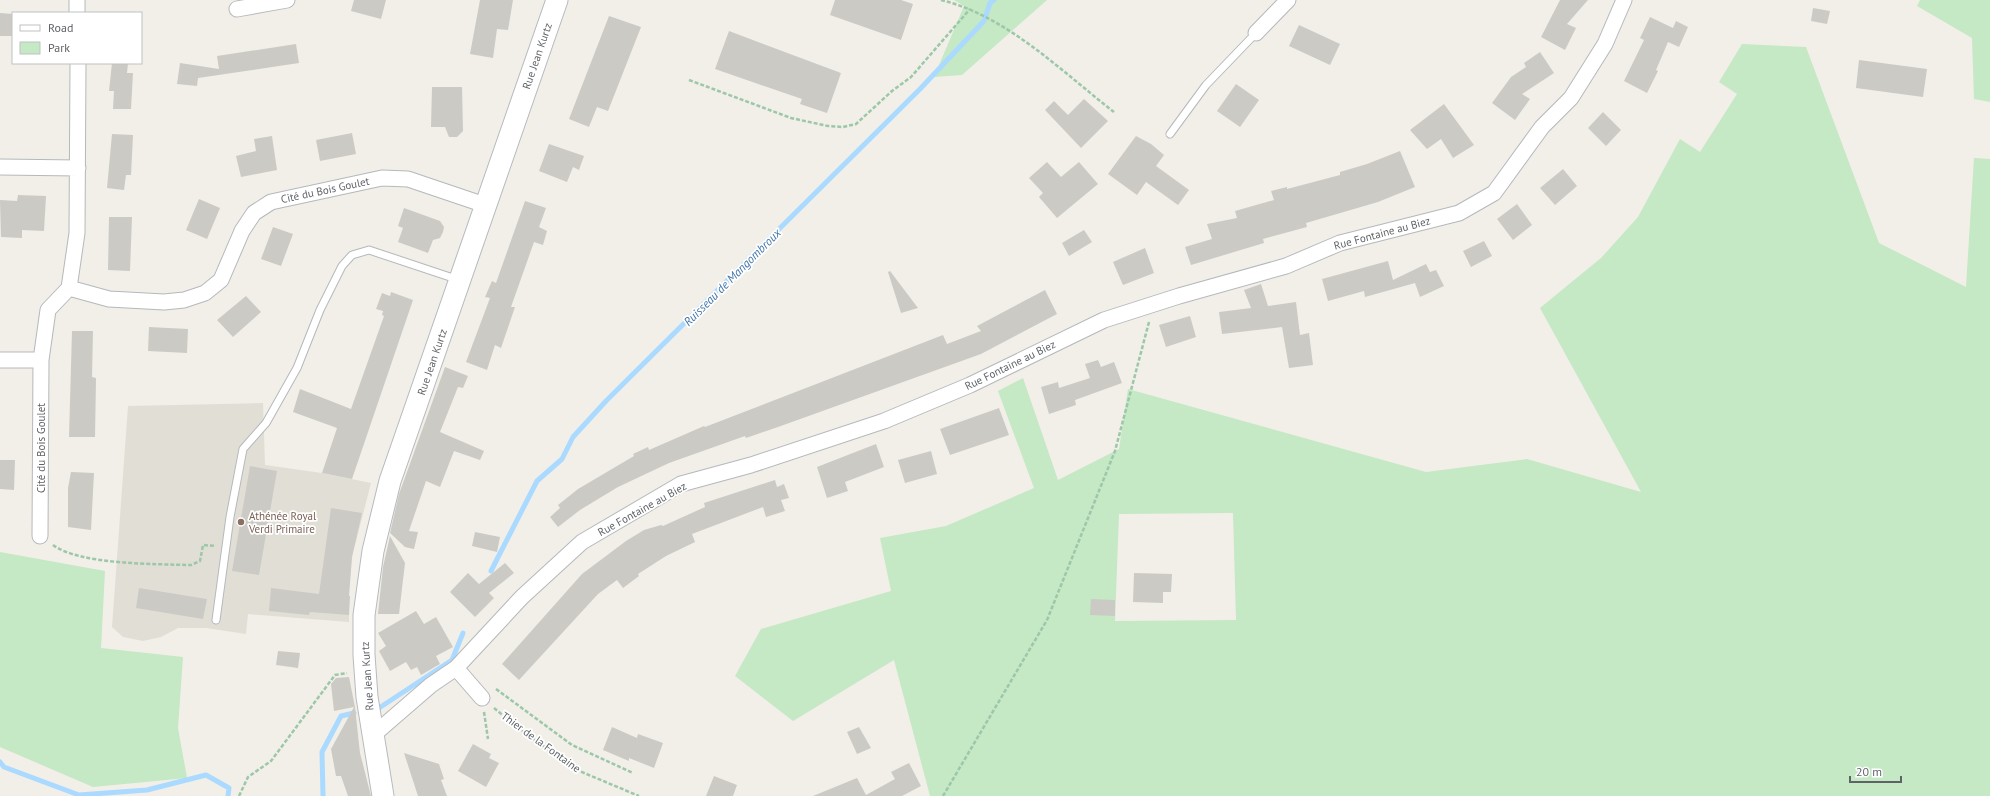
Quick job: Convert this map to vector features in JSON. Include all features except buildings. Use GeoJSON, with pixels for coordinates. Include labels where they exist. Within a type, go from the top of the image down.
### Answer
{"type":"FeatureCollection","features":[{"type":"Feature","properties":{"kind":"main road","name":"Rue Jean Kurtz"},"geometry":{"type":"LineString","coordinates":[[383,796],[372,736],[365,670],[364,615],[374,544],[390,481],[557,0]]}},
{"type":"Feature","properties":{"kind":"street"},"geometry":{"type":"LineString","coordinates":[[78,0],[78,12]]}},
{"type":"Feature","properties":{"kind":"street"},"geometry":{"type":"LineString","coordinates":[[237,9],[287,0]]}},
{"type":"Feature","properties":{"kind":"street"},"geometry":{"type":"LineString","coordinates":[[1256,34],[1288,0]]}},
{"type":"Feature","properties":{"kind":"street","name":"Rue Fontaine au Biez"},"geometry":{"type":"LineString","coordinates":[[372,736],[431,685],[456,668],[522,597],[582,542],[681,484],[751,465],[884,421],[970,385],[1104,320],[1286,266],[1340,243],[1459,213],[1494,193],[1542,127],[1571,98],[1605,44],[1624,0]]}},
{"type":"Feature","properties":{"kind":"street"},"geometry":{"type":"LineString","coordinates":[[69,288],[77,233],[78,64]]}},
{"type":"Feature","properties":{"kind":"street"},"geometry":{"type":"LineString","coordinates":[[0,167],[78,168]]}},
{"type":"Feature","properties":{"kind":"street","name":"Cité du Bois Goulet"},"geometry":{"type":"LineString","coordinates":[[40,536],[41,360],[48,310],[69,288],[109,299],[164,302],[184,300],[205,293],[221,280],[242,231],[254,213],[272,202],[382,178],[408,178],[485,205]]}},
{"type":"Feature","properties":{"kind":"street"},"geometry":{"type":"LineString","coordinates":[[0,360],[41,360]]}},
{"type":"Feature","properties":{"kind":"street"},"geometry":{"type":"LineString","coordinates":[[456,668],[482,698]]}},
{"type":"Feature","properties":{"kind":"lane"},"geometry":{"type":"LineString","coordinates":[[1170,134],[1206,85],[1256,34]]}},
{"type":"Feature","properties":{"kind":"lane"},"geometry":{"type":"LineString","coordinates":[[216,620],[226,547],[243,449],[266,423],[297,368],[320,310],[342,266],[352,255],[370,250],[460,280]]}},
{"type":"Feature","properties":{"kind":"path"},"geometry":{"type":"LineString","coordinates":[[941,0],[970,9],[994,20],[1010,30],[1114,112]]}},
{"type":"Feature","properties":{"kind":"path"},"geometry":{"type":"LineString","coordinates":[[689,80],[791,118],[828,126],[843,127],[856,124],[892,91],[911,78],[970,9]]}},
{"type":"Feature","properties":{"kind":"path"},"geometry":{"type":"LineString","coordinates":[[943,796],[1046,620],[1115,451],[1154,304]]}},
{"type":"Feature","properties":{"kind":"path"},"geometry":{"type":"LineString","coordinates":[[40,536],[60,551],[121,562],[191,565],[200,561],[203,545],[226,547]]}},
{"type":"Feature","properties":{"kind":"path"},"geometry":{"type":"LineString","coordinates":[[239,796],[248,777],[271,761],[335,675],[365,670]]}},
{"type":"Feature","properties":{"kind":"path"},"geometry":{"type":"LineString","coordinates":[[492,685],[572,745],[633,773]]}},
{"type":"Feature","properties":{"kind":"path"},"geometry":{"type":"LineString","coordinates":[[482,698],[488,739]]}},
{"type":"Feature","properties":{"kind":"path","name":"Thier de la Fontaine"},"geometry":{"type":"LineString","coordinates":[[482,698],[517,728],[577,770],[639,796]]}},
{"type":"Feature","properties":{"kind":"path"},"geometry":{"type":"LineString","coordinates":[[943,796],[953,779]]}},
{"type":"Feature","properties":{"kind":"shaded area","name":"Athénée Royal Verdi Primaire"},"geometry":{"type":"Polygon","coordinates":[[[263,403],[265,465],[322,473],[371,483],[352,557],[349,590],[349,622],[248,614],[246,634],[206,628],[178,628],[161,637],[143,641],[123,637],[112,627],[128,406],[263,403]]]}},
{"type":"Feature","properties":{"kind":"green space"},"geometry":{"type":"Polygon","coordinates":[[[954,0],[1047,0],[962,75],[934,77],[964,6],[954,0]]]}},
{"type":"Feature","properties":{"kind":"green space"},"geometry":{"type":"Polygon","coordinates":[[[1920,0],[1990,0],[1990,102],[1974,99],[1972,38],[1917,6],[1920,0]]]}},
{"type":"Feature","properties":{"kind":"green space"},"geometry":{"type":"Polygon","coordinates":[[[1742,44],[1806,47],[1879,243],[1966,287],[1974,158],[1990,159],[1990,796],[930,796],[894,660],[793,721],[735,676],[761,629],[891,591],[880,538],[946,526],[1034,488],[998,391],[1023,378],[1058,480],[1119,449],[1128,389],[1426,472],[1527,459],[1641,492],[1540,308],[1601,258],[1638,217],[1680,139],[1700,152],[1737,94],[1719,82],[1742,44]],[[1233,513],[1119,514],[1115,621],[1236,620],[1233,513]]]}},
{"type":"Feature","properties":{"kind":"green space"},"geometry":{"type":"Polygon","coordinates":[[[0,552],[105,571],[101,648],[183,657],[178,728],[187,778],[93,787],[0,747],[0,552]]]}},
{"type":"Feature","properties":{"kind":"waterway","name":"Ruisseau de Mangombroux"},"geometry":{"type":"LineString","coordinates":[[491,571],[537,481],[562,459],[573,437],[606,401],[920,89],[984,21],[990,3],[994,0]]}},
{"type":"Feature","properties":{"kind":"waterway","name":"Ruisseau de Mangombroux"},"geometry":{"type":"LineString","coordinates":[[379,708],[452,660],[463,633]]}},
{"type":"Feature","properties":{"kind":"waterway","name":"Ruisseau de Mangombroux"},"geometry":{"type":"LineString","coordinates":[[323,796],[322,752],[341,716],[354,713]]}},
{"type":"Feature","properties":{"kind":"waterway"},"geometry":{"type":"LineString","coordinates":[[0,762],[4,767],[79,795],[147,790],[206,775],[229,788],[228,796]]}},
{"type":"Feature","properties":{"kind":"place","name":"Athénée Royal Verdi Primaire"},"geometry":{"type":"Point","coordinates":[241,522]}}]}
